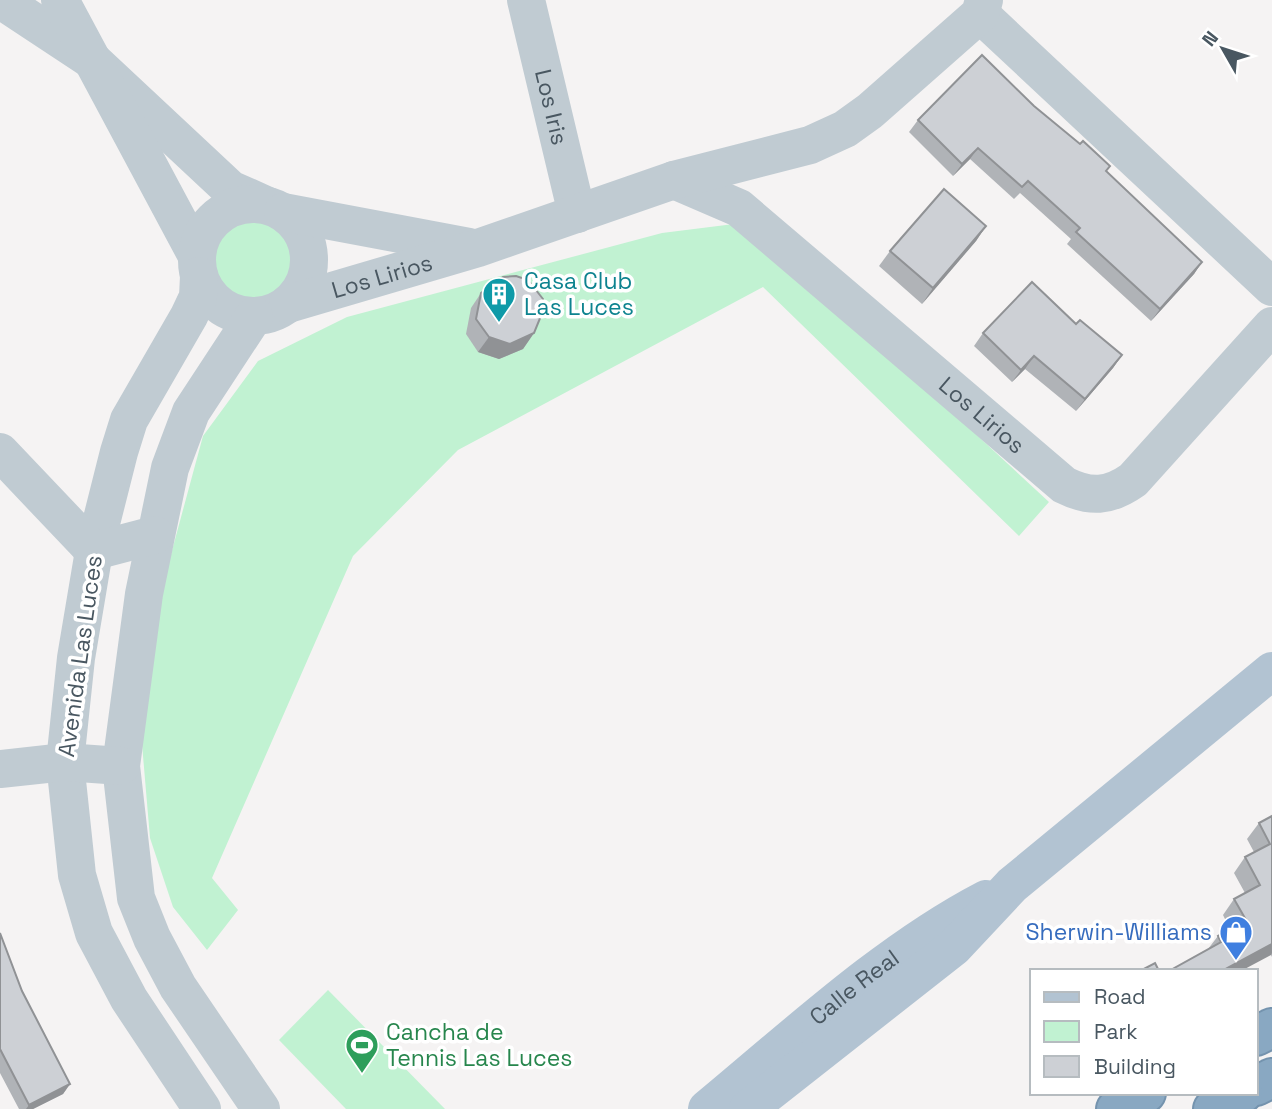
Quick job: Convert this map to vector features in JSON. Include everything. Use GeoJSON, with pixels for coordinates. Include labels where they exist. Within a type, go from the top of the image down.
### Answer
{"type":"FeatureCollection","features":[{"type":"Feature","properties":{"kind":"highway"},"geometry":{"type":"LineString","coordinates":[[1116,1109],[1142,1095]]}},
{"type":"Feature","properties":{"kind":"highway"},"geometry":{"type":"LineString","coordinates":[[1213,1109],[1239,1095]]}},
{"type":"Feature","properties":{"kind":"main road","name":"Calle Real"},"geometry":{"type":"LineString","coordinates":[[748,1109],[954,947],[1012,885],[1272,671]]}},
{"type":"Feature","properties":{"kind":"main road","name":"Calle Real"},"geometry":{"type":"LineString","coordinates":[[707,1109],[790,1039],[939,923],[1012,885]]}},
{"type":"Feature","properties":{"kind":"main road"},"geometry":{"type":"LineString","coordinates":[[725,1109],[1012,885]]}},
{"type":"Feature","properties":{"kind":"street"},"geometry":{"type":"LineString","coordinates":[[1,0],[93,61],[230,189],[274,209],[301,231],[309,257],[307,274],[300,291],[271,310],[210,381],[179,438],[155,535],[132,674],[121,766],[134,885],[148,928],[178,987],[261,1109]]}},
{"type":"Feature","properties":{"kind":"street"},"geometry":{"type":"LineString","coordinates":[[60,0],[198,266],[207,292],[219,305],[236,313],[271,310]]}},
{"type":"Feature","properties":{"kind":"street","name":"Los Iris"},"geometry":{"type":"LineString","coordinates":[[526,0],[577,214]]}},
{"type":"Feature","properties":{"kind":"street","name":"Los Lirios"},"geometry":{"type":"LineString","coordinates":[[271,310],[478,248],[674,180],[810,145],[845,129],[982,7],[1272,287]]}},
{"type":"Feature","properties":{"kind":"street"},"geometry":{"type":"LineString","coordinates":[[773,236],[758,209],[756,189],[765,165],[781,152]]}},
{"type":"Feature","properties":{"kind":"street","name":"Los Lirios"},"geometry":{"type":"LineString","coordinates":[[674,180],[738,208],[1064,485],[1079,493],[1100,496],[1118,491],[1133,480],[1272,326]]}},
{"type":"Feature","properties":{"kind":"street"},"geometry":{"type":"LineString","coordinates":[[198,266],[201,237],[212,221],[228,209],[246,204],[274,209]]}},
{"type":"Feature","properties":{"kind":"street","name":"Los Lirios"},"geometry":{"type":"LineString","coordinates":[[274,209],[478,248]]}},
{"type":"Feature","properties":{"kind":"street","name":"Avenida Las Luces"},"geometry":{"type":"LineString","coordinates":[[198,266],[198,297],[129,420],[94,551],[76,658],[65,762],[77,875],[94,933],[129,999],[202,1109]]}},
{"type":"Feature","properties":{"kind":"street"},"geometry":{"type":"LineString","coordinates":[[0,452],[94,551],[155,535]]}},
{"type":"Feature","properties":{"kind":"street"},"geometry":{"type":"LineString","coordinates":[[0,769],[65,762],[121,766]]}},
{"type":"Feature","properties":{"kind":"green space"},"geometry":{"type":"Polygon","coordinates":[[[257,218],[273,221],[287,230],[296,244],[299,260],[296,276],[287,290],[273,299],[257,302],[241,299],[227,290],[218,276],[215,260],[218,244],[227,230],[241,221],[257,218]]]}},
{"type":"Feature","properties":{"kind":"green space"},"geometry":{"type":"Polygon","coordinates":[[[734,224],[787,259],[1049,502],[1019,536],[763,287],[458,450],[353,556],[212,878],[238,910],[207,950],[173,907],[150,838],[142,744],[164,580],[203,436],[258,361],[347,317],[662,233],[734,224]]]}},
{"type":"Feature","properties":{"kind":"green space","name":"Cancha de Tennis Las Luces"},"geometry":{"type":"Polygon","coordinates":[[[328,990],[445,1109],[346,1109],[279,1040],[328,990]]]}},
{"type":"Feature","properties":{"kind":"building"},"geometry":{"type":"Polygon","coordinates":[[[982,55],[1034,106],[1080,144],[1083,141],[1110,166],[1106,171],[1202,262],[1160,309],[1076,232],[1080,228],[1028,181],[1022,187],[978,148],[962,164],[918,120],[982,55]]]}},
{"type":"Feature","properties":{"kind":"building"},"geometry":{"type":"Polygon","coordinates":[[[944,189],[986,226],[933,288],[890,251],[944,189]]]}},
{"type":"Feature","properties":{"kind":"building","name":"Casa Club Las Luces"},"geometry":{"type":"Polygon","coordinates":[[[516,276],[528,280],[543,299],[543,311],[534,333],[510,344],[489,337],[476,319],[481,293],[503,277],[516,276]]]}},
{"type":"Feature","properties":{"kind":"building"},"geometry":{"type":"Polygon","coordinates":[[[1032,282],[1076,324],[1080,320],[1122,355],[1085,399],[1034,356],[1021,370],[983,333],[1032,282]]]}},
{"type":"Feature","properties":{"kind":"building"},"geometry":{"type":"Polygon","coordinates":[[[1272,816],[1272,944],[1226,969],[1173,969],[1221,942],[1218,936],[1246,920],[1234,899],[1260,885],[1245,857],[1270,844],[1259,823],[1272,816]]]}},
{"type":"Feature","properties":{"kind":"building"},"geometry":{"type":"Polygon","coordinates":[[[0,933],[22,991],[70,1084],[29,1105],[0,1049],[0,933]]]}},
{"type":"Feature","properties":{"kind":"building"},"geometry":{"type":"Polygon","coordinates":[[[1155,963],[1158,969],[1144,969],[1155,963]]]}},
{"type":"Feature","properties":{"kind":"place","name":"Casa Club Las Luces"},"geometry":{"type":"Point","coordinates":[499,324]}},
{"type":"Feature","properties":{"kind":"place","name":"Sherwin-Williams"},"geometry":{"type":"Point","coordinates":[1236,962]}},
{"type":"Feature","properties":{"kind":"place","name":"Cancha de Tennis Las Luces"},"geometry":{"type":"Point","coordinates":[362,1075]}}]}
